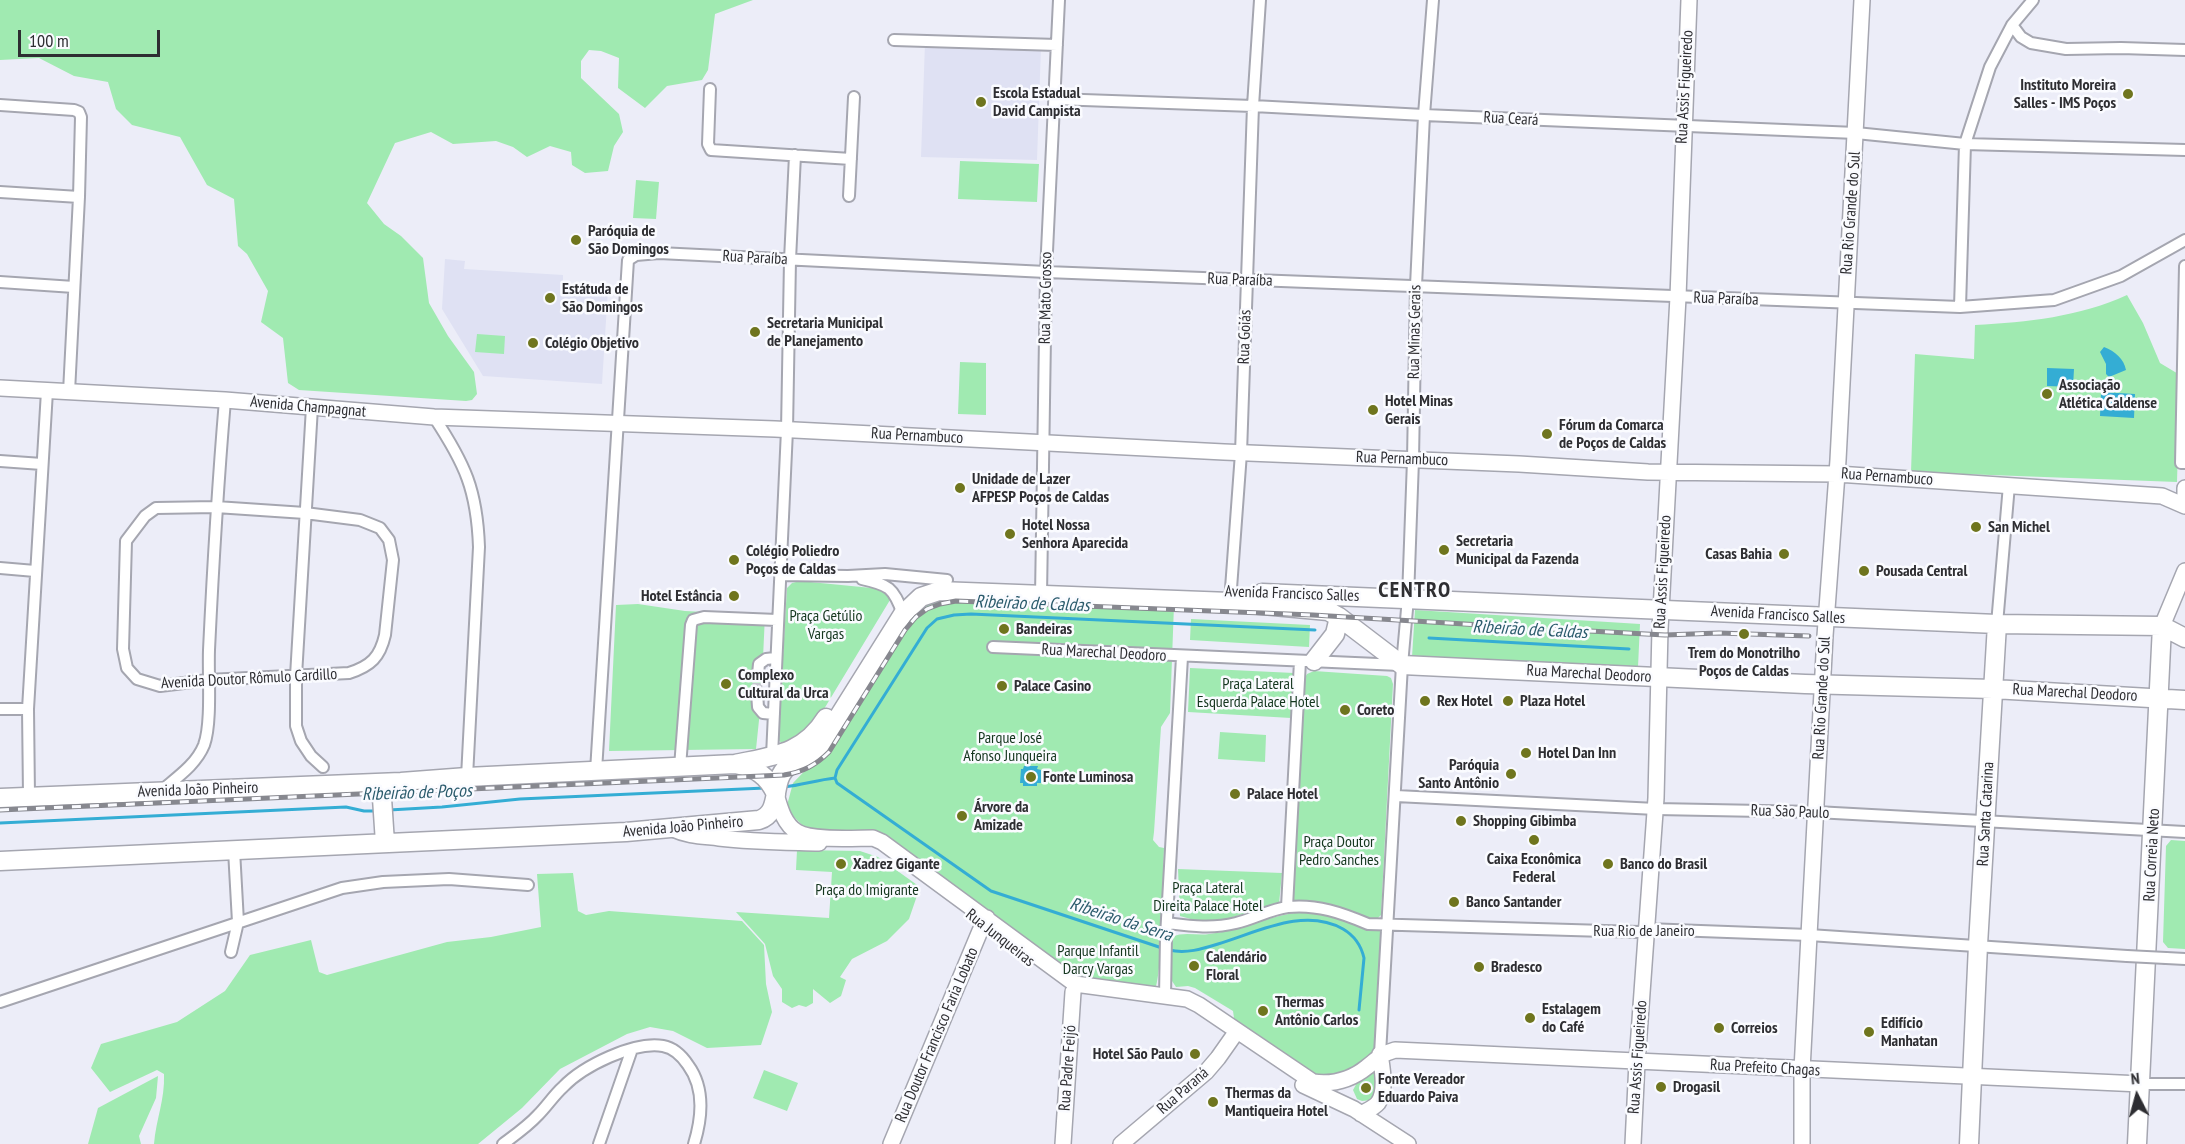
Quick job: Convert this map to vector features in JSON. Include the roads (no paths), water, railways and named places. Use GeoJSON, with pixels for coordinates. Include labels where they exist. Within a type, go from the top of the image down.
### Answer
{"type":"FeatureCollection","features":[{"type":"Feature","properties":{"kind":"main road","name":"Avenida Francisco Salles"},"geometry":{"type":"LineString","coordinates":[[735,764],[789,751],[814,736],[917,586],[947,580],[1041,590]]}},
{"type":"Feature","properties":{"kind":"main road","name":"Avenida Francisco Salles"},"geometry":{"type":"LineString","coordinates":[[775,794],[781,775],[788,766],[813,754],[819,748],[901,608],[921,597],[939,591],[1041,590],[1231,597],[1408,598],[1997,624],[2162,626],[2185,638]]}},
{"type":"Feature","properties":{"kind":"main road","name":"Avenida Francisco Salles"},"geometry":{"type":"LineString","coordinates":[[1231,597],[1328,611],[1340,617],[1402,665]]}},
{"type":"Feature","properties":{"kind":"main road"},"geometry":{"type":"LineString","coordinates":[[1307,661],[1335,634],[1340,617]]}},
{"type":"Feature","properties":{"kind":"main road","name":"Rua Santa Catarina"},"geometry":{"type":"LineString","coordinates":[[1969,1144],[1997,624]]}},
{"type":"Feature","properties":{"kind":"main road","name":"Rua Correia Neto"},"geometry":{"type":"LineString","coordinates":[[2137,1144],[2162,626]]}},
{"type":"Feature","properties":{"kind":"main road","name":"Rua Marechal Deodoro"},"geometry":{"type":"LineString","coordinates":[[1402,665],[1659,669],[1823,685],[1993,688],[2185,700]]}},
{"type":"Feature","properties":{"kind":"main road","name":"Avenida João Pinheiro"},"geometry":{"type":"LineString","coordinates":[[0,798],[182,790],[381,788],[467,777],[735,764],[756,769],[764,774],[775,794],[767,817],[759,820],[673,829],[385,836],[234,850],[0,861]]}},
{"type":"Feature","properties":{"kind":"main road"},"geometry":{"type":"LineString","coordinates":[[381,788],[385,836]]}},
{"type":"Feature","properties":{"kind":"street","name":"Rua Mato Grosso"},"geometry":{"type":"LineString","coordinates":[[1041,590],[1046,272],[1059,0]]}},
{"type":"Feature","properties":{"kind":"street","name":"Rua Goiás"},"geometry":{"type":"LineString","coordinates":[[1231,597],[1241,453],[1253,106],[1260,0]]}},
{"type":"Feature","properties":{"kind":"street","name":"Rua Minas Gerais"},"geometry":{"type":"LineString","coordinates":[[1402,665],[1408,598],[1416,286],[1424,115],[1433,0]]}},
{"type":"Feature","properties":{"kind":"street","name":"Rua Assis Figueiredo"},"geometry":{"type":"LineString","coordinates":[[1633,1144],[1656,809],[1660,629],[1678,297],[1689,0]]}},
{"type":"Feature","properties":{"kind":"street","name":"Rua Rio Grande do Sul"},"geometry":{"type":"LineString","coordinates":[[1802,1144],[1802,1070],[1809,934],[1826,617],[1837,474],[1862,0]]}},
{"type":"Feature","properties":{"kind":"street"},"geometry":{"type":"LineString","coordinates":[[1960,307],[1965,144],[1990,67],[2012,25],[2030,1]]}},
{"type":"Feature","properties":{"kind":"street"},"geometry":{"type":"LineString","coordinates":[[2012,25],[2021,37],[2031,43],[2066,49],[2185,50]]}},
{"type":"Feature","properties":{"kind":"street"},"geometry":{"type":"LineString","coordinates":[[894,40],[1057,45]]}},
{"type":"Feature","properties":{"kind":"street"},"geometry":{"type":"LineString","coordinates":[[710,88],[709,147],[715,152],[851,159]]}},
{"type":"Feature","properties":{"kind":"street"},"geometry":{"type":"LineString","coordinates":[[849,196],[854,97]]}},
{"type":"Feature","properties":{"kind":"street","name":"Rua Ceará"},"geometry":{"type":"LineString","coordinates":[[1055,99],[1856,133],[1965,144],[2185,150]]}},
{"type":"Feature","properties":{"kind":"street"},"geometry":{"type":"LineString","coordinates":[[0,105],[79,112],[81,117],[69,392]]}},
{"type":"Feature","properties":{"kind":"street"},"geometry":{"type":"LineString","coordinates":[[772,756],[787,430],[790,260],[795,155]]}},
{"type":"Feature","properties":{"kind":"street"},"geometry":{"type":"LineString","coordinates":[[0,192],[79,197]]}},
{"type":"Feature","properties":{"kind":"street","name":"Rua Paraíba"},"geometry":{"type":"LineString","coordinates":[[617,423],[628,260],[636,255],[659,253],[1046,272],[1960,307],[2054,300],[2121,276],[2185,240]]}},
{"type":"Feature","properties":{"kind":"street"},"geometry":{"type":"LineString","coordinates":[[2185,266],[2181,463],[2185,463]]}},
{"type":"Feature","properties":{"kind":"street"},"geometry":{"type":"LineString","coordinates":[[0,282],[74,287]]}},
{"type":"Feature","properties":{"kind":"street","name":"Avenida Champagnat"},"geometry":{"type":"LineString","coordinates":[[0,388],[225,400],[434,417],[617,423]]}},
{"type":"Feature","properties":{"kind":"street"},"geometry":{"type":"LineString","coordinates":[[29,796],[28,709],[47,391]]}},
{"type":"Feature","properties":{"kind":"street"},"geometry":{"type":"LineString","coordinates":[[161,791],[195,760],[206,738],[216,507],[225,400]]}},
{"type":"Feature","properties":{"kind":"street"},"geometry":{"type":"LineString","coordinates":[[312,407],[296,676],[296,726],[301,741],[311,756],[323,767]]}},
{"type":"Feature","properties":{"kind":"street"},"geometry":{"type":"LineString","coordinates":[[434,417],[463,465],[474,493],[478,516],[479,547],[467,777]]}},
{"type":"Feature","properties":{"kind":"street"},"geometry":{"type":"LineString","coordinates":[[596,771],[617,423]]}},
{"type":"Feature","properties":{"kind":"street","name":"Rua Pernambuco"},"geometry":{"type":"LineString","coordinates":[[617,423],[1668,472],[1837,474],[2162,496],[2185,506]]}},
{"type":"Feature","properties":{"kind":"street"},"geometry":{"type":"LineString","coordinates":[[0,461],[42,464]]}},
{"type":"Feature","properties":{"kind":"street","name":"Rua Santa Catarina"},"geometry":{"type":"LineString","coordinates":[[1997,624],[2009,485]]}},
{"type":"Feature","properties":{"kind":"street"},"geometry":{"type":"LineString","coordinates":[[2185,488],[2185,500]]}},
{"type":"Feature","properties":{"kind":"street","name":"Avenida Doutor Rômulo Cardillo"},"geometry":{"type":"LineString","coordinates":[[216,507],[305,513],[371,523],[380,528],[389,540],[393,560],[385,635],[382,647],[374,660],[364,669],[349,673],[208,680],[160,686],[137,679],[127,668],[123,650],[126,541],[145,516],[156,508],[216,507]]}},
{"type":"Feature","properties":{"kind":"street"},"geometry":{"type":"LineString","coordinates":[[0,568],[35,571]]}},
{"type":"Feature","properties":{"kind":"street","name":"Rua Correia Neto"},"geometry":{"type":"LineString","coordinates":[[2162,626],[2185,571]]}},
{"type":"Feature","properties":{"kind":"street"},"geometry":{"type":"LineString","coordinates":[[780,575],[885,574],[947,580]]}},
{"type":"Feature","properties":{"kind":"street"},"geometry":{"type":"LineString","coordinates":[[848,576],[884,584],[892,589],[901,608]]}},
{"type":"Feature","properties":{"kind":"street"},"geometry":{"type":"LineString","coordinates":[[680,767],[693,620],[704,617],[777,620]]}},
{"type":"Feature","properties":{"kind":"street","name":"Rua Marechal Deodoro"},"geometry":{"type":"LineString","coordinates":[[993,647],[1402,665]]}},
{"type":"Feature","properties":{"kind":"street"},"geometry":{"type":"LineString","coordinates":[[1165,996],[1166,936],[1182,657]]}},
{"type":"Feature","properties":{"kind":"street"},"geometry":{"type":"LineString","coordinates":[[758,674],[759,664],[766,659],[775,658]]}},
{"type":"Feature","properties":{"kind":"street"},"geometry":{"type":"LineString","coordinates":[[1287,907],[1307,661]]}},
{"type":"Feature","properties":{"kind":"street"},"geometry":{"type":"LineString","coordinates":[[1380,1054],[1370,1066],[1354,1077],[1348,1094],[1356,1110],[1378,1102],[1383,1084],[1380,1054],[1402,665]]}},
{"type":"Feature","properties":{"kind":"street"},"geometry":{"type":"LineString","coordinates":[[757,693],[758,707],[763,712],[774,714]]}},
{"type":"Feature","properties":{"kind":"street"},"geometry":{"type":"LineString","coordinates":[[0,709],[28,709]]}},
{"type":"Feature","properties":{"kind":"street"},"geometry":{"type":"LineString","coordinates":[[182,790],[184,771]]}},
{"type":"Feature","properties":{"kind":"street","name":"Rua Junqueiras"},"geometry":{"type":"LineString","coordinates":[[775,794],[786,821],[797,832],[811,836],[873,838],[882,842],[985,922],[1012,950],[1073,992],[1185,1005],[1313,1082],[1327,1084],[1354,1077]]}},
{"type":"Feature","properties":{"kind":"street","name":"Rua São Paulo"},"geometry":{"type":"LineString","coordinates":[[1396,796],[1656,809],[1816,812],[2185,832]]}},
{"type":"Feature","properties":{"kind":"street","name":"Rua Junqueiras"},"geometry":{"type":"LineString","coordinates":[[673,829],[688,835],[756,842],[871,845],[1075,984],[1187,999],[1199,1005],[1309,1089],[1356,1110],[1408,1144]]}},
{"type":"Feature","properties":{"kind":"street"},"geometry":{"type":"LineString","coordinates":[[231,952],[238,922],[234,850]]}},
{"type":"Feature","properties":{"kind":"street"},"geometry":{"type":"LineString","coordinates":[[0,1002],[342,888],[383,882],[449,879],[528,885]]}},
{"type":"Feature","properties":{"kind":"street","name":"Rua Rio de Janeiro"},"geometry":{"type":"LineString","coordinates":[[1167,923],[1200,928],[1216,927],[1287,907],[1329,909],[1368,924],[1639,932],[1646,929],[1809,934],[2185,959]]}},
{"type":"Feature","properties":{"kind":"street","name":"Rua Doutor Francisco Faria Lobato"},"geometry":{"type":"LineString","coordinates":[[891,1144],[985,922]]}},
{"type":"Feature","properties":{"kind":"street","name":"Rua Padre Feijó"},"geometry":{"type":"LineString","coordinates":[[1063,1144],[1073,992]]}},
{"type":"Feature","properties":{"kind":"street","name":"Rua Paraná"},"geometry":{"type":"LineString","coordinates":[[1121,1144],[1206,1072],[1235,1033]]}},
{"type":"Feature","properties":{"kind":"street"},"geometry":{"type":"LineString","coordinates":[[503,1144],[538,1116],[563,1086],[604,1060],[647,1045],[665,1046],[678,1052],[689,1066],[697,1083],[701,1102],[701,1119],[694,1144]]}},
{"type":"Feature","properties":{"kind":"street"},"geometry":{"type":"LineString","coordinates":[[599,1144],[632,1049]]}},
{"type":"Feature","properties":{"kind":"street","name":"Rua Prefeito Chagas"},"geometry":{"type":"LineString","coordinates":[[1380,1054],[1395,1050],[1802,1070],[2185,1084]]}},
{"type":"Feature","properties":{"kind":"water"},"geometry":{"type":"Polygon","coordinates":[[[2104,347],[2118,356],[2126,370],[2109,377],[2106,374],[2106,364],[2100,352],[2104,347]]]}},
{"type":"Feature","properties":{"kind":"water"},"geometry":{"type":"Polygon","coordinates":[[[2047,368],[2074,369],[2073,387],[2047,386],[2047,368]]]}},
{"type":"Feature","properties":{"kind":"water"},"geometry":{"type":"Polygon","coordinates":[[[2101,392],[2135,394],[2134,418],[2100,416],[2101,392]]]}},
{"type":"Feature","properties":{"kind":"water"},"geometry":{"type":"Polygon","coordinates":[[[1024,766],[1038,766],[1037,769],[1041,770],[1041,783],[1037,783],[1037,786],[1023,786],[1023,783],[1020,783],[1021,769],[1024,766]]]}},
{"type":"Feature","properties":{"kind":"waterway","name":"Ribeirão de Caldas"},"geometry":{"type":"LineString","coordinates":[[835,778],[837,770],[927,628],[937,619],[971,614],[1315,630]]}},
{"type":"Feature","properties":{"kind":"waterway","name":"Ribeirão de Caldas"},"geometry":{"type":"LineString","coordinates":[[1429,638],[1629,649]]}},
{"type":"Feature","properties":{"kind":"waterway","name":"Ribeirão da Serra"},"geometry":{"type":"LineString","coordinates":[[835,778],[837,783],[991,891],[1162,948]]}},
{"type":"Feature","properties":{"kind":"waterway","name":"Ribeirão de Poços"},"geometry":{"type":"LineString","coordinates":[[784,787],[835,778]]}},
{"type":"Feature","properties":{"kind":"waterway","name":"Ribeirão de Poços"},"geometry":{"type":"LineString","coordinates":[[389,810],[520,799],[765,788]]}},
{"type":"Feature","properties":{"kind":"waterway","name":"Ribeirão de Poços"},"geometry":{"type":"LineString","coordinates":[[0,823],[346,807],[376,811]]}},
{"type":"Feature","properties":{"kind":"waterway","name":"Ribeirão da Serra"},"geometry":{"type":"LineString","coordinates":[[1169,950],[1200,949],[1265,928],[1297,921],[1313,920],[1328,923],[1351,935],[1363,953],[1359,1010]]}},
{"type":"Feature","properties":{"kind":"tunnel"},"geometry":{"type":"LineString","coordinates":[[757,693],[758,674]]}},
{"type":"Feature","properties":{"kind":"railway"},"geometry":{"type":"LineString","coordinates":[[0,810],[791,774],[809,767],[829,752],[905,630],[916,617],[927,609],[956,601],[1313,615],[1515,627]]}},
{"type":"Feature","properties":{"kind":"railway"},"geometry":{"type":"LineString","coordinates":[[1551,629],[1665,635],[1719,633],[1809,636]]}},
{"type":"Feature","properties":{"kind":"place","name":"Instituto Moreira Salles - IMS Poços"},"geometry":{"type":"Point","coordinates":[2128,94]}},
{"type":"Feature","properties":{"kind":"place","name":"Escola Estadual David Campista"},"geometry":{"type":"Point","coordinates":[981,102]}},
{"type":"Feature","properties":{"kind":"place","name":"Paróquia de São Domingos"},"geometry":{"type":"Point","coordinates":[576,240]}},
{"type":"Feature","properties":{"kind":"place","name":"Estátuda de São Domingos"},"geometry":{"type":"Point","coordinates":[550,298]}},
{"type":"Feature","properties":{"kind":"place","name":"Secretaria Municipal de Planejamento"},"geometry":{"type":"Point","coordinates":[755,332]}},
{"type":"Feature","properties":{"kind":"place","name":"Colégio Objetivo"},"geometry":{"type":"Point","coordinates":[533,343]}},
{"type":"Feature","properties":{"kind":"place","name":"Associação Atlética Caldense"},"geometry":{"type":"Point","coordinates":[2047,394]}},
{"type":"Feature","properties":{"kind":"place","name":"Hotel Minas Gerais"},"geometry":{"type":"Point","coordinates":[1373,410]}},
{"type":"Feature","properties":{"kind":"place","name":"Fórum da Comarca de Poços de Caldas"},"geometry":{"type":"Point","coordinates":[1547,434]}},
{"type":"Feature","properties":{"kind":"place","name":"Unidade de Lazer AFPESP Poços de Caldas"},"geometry":{"type":"Point","coordinates":[960,488]}},
{"type":"Feature","properties":{"kind":"place","name":"San Michel"},"geometry":{"type":"Point","coordinates":[1976,527]}},
{"type":"Feature","properties":{"kind":"place","name":"Hotel Nossa Senhora Aparecida"},"geometry":{"type":"Point","coordinates":[1010,534]}},
{"type":"Feature","properties":{"kind":"place","name":"Secretaria Municipal da Fazenda"},"geometry":{"type":"Point","coordinates":[1444,550]}},
{"type":"Feature","properties":{"kind":"place","name":"Casas Bahia"},"geometry":{"type":"Point","coordinates":[1784,554]}},
{"type":"Feature","properties":{"kind":"place","name":"Colégio Poliedro Poços de Caldas"},"geometry":{"type":"Point","coordinates":[734,560]}},
{"type":"Feature","properties":{"kind":"place","name":"Pousada Central"},"geometry":{"type":"Point","coordinates":[1864,571]}},
{"type":"Feature","properties":{"kind":"place","name":"Hotel Estância"},"geometry":{"type":"Point","coordinates":[734,596]}},
{"type":"Feature","properties":{"kind":"place","name":"Bandeiras"},"geometry":{"type":"Point","coordinates":[1004,629]}},
{"type":"Feature","properties":{"kind":"place","name":"Trem do Monotrilho Poços de Caldas"},"geometry":{"type":"Point","coordinates":[1744,634]}},
{"type":"Feature","properties":{"kind":"place","name":"Complexo Cultural da Urca"},"geometry":{"type":"Point","coordinates":[726,684]}},
{"type":"Feature","properties":{"kind":"place","name":"Palace Casino"},"geometry":{"type":"Point","coordinates":[1002,686]}},
{"type":"Feature","properties":{"kind":"place","name":"Rex Hotel"},"geometry":{"type":"Point","coordinates":[1425,701]}},
{"type":"Feature","properties":{"kind":"place","name":"Plaza Hotel"},"geometry":{"type":"Point","coordinates":[1508,701]}},
{"type":"Feature","properties":{"kind":"place","name":"Coreto"},"geometry":{"type":"Point","coordinates":[1345,710]}},
{"type":"Feature","properties":{"kind":"place","name":"Hotel Dan Inn"},"geometry":{"type":"Point","coordinates":[1526,753]}},
{"type":"Feature","properties":{"kind":"place","name":"Paróquia Santo Antônio"},"geometry":{"type":"Point","coordinates":[1511,774]}},
{"type":"Feature","properties":{"kind":"place","name":"Fonte Luminosa"},"geometry":{"type":"Point","coordinates":[1031,777]}},
{"type":"Feature","properties":{"kind":"place","name":"Palace Hotel"},"geometry":{"type":"Point","coordinates":[1235,794]}},
{"type":"Feature","properties":{"kind":"place","name":"Árvore da Amizade"},"geometry":{"type":"Point","coordinates":[962,816]}},
{"type":"Feature","properties":{"kind":"place","name":"Shopping Gibimba"},"geometry":{"type":"Point","coordinates":[1461,821]}},
{"type":"Feature","properties":{"kind":"place","name":"Caixa Econômica Federal"},"geometry":{"type":"Point","coordinates":[1534,840]}},
{"type":"Feature","properties":{"kind":"place","name":"Xadrez Gigante"},"geometry":{"type":"Point","coordinates":[841,864]}},
{"type":"Feature","properties":{"kind":"place","name":"Banco do Brasil"},"geometry":{"type":"Point","coordinates":[1608,864]}},
{"type":"Feature","properties":{"kind":"place","name":"Banco Santander"},"geometry":{"type":"Point","coordinates":[1454,902]}},
{"type":"Feature","properties":{"kind":"place","name":"Calendário Floral"},"geometry":{"type":"Point","coordinates":[1194,966]}},
{"type":"Feature","properties":{"kind":"place","name":"Bradesco"},"geometry":{"type":"Point","coordinates":[1479,967]}},
{"type":"Feature","properties":{"kind":"place","name":"Thermas Antônio Carlos"},"geometry":{"type":"Point","coordinates":[1263,1011]}},
{"type":"Feature","properties":{"kind":"place","name":"Estalagem do Café"},"geometry":{"type":"Point","coordinates":[1530,1018]}},
{"type":"Feature","properties":{"kind":"place","name":"Correios"},"geometry":{"type":"Point","coordinates":[1719,1028]}},
{"type":"Feature","properties":{"kind":"place","name":"Edifício Manhatan"},"geometry":{"type":"Point","coordinates":[1869,1032]}},
{"type":"Feature","properties":{"kind":"place","name":"Hotel São Paulo"},"geometry":{"type":"Point","coordinates":[1195,1054]}},
{"type":"Feature","properties":{"kind":"place","name":"Drogasil"},"geometry":{"type":"Point","coordinates":[1661,1087]}},
{"type":"Feature","properties":{"kind":"place","name":"Fonte Vereador Eduardo Paiva"},"geometry":{"type":"Point","coordinates":[1366,1088]}},
{"type":"Feature","properties":{"kind":"place","name":"Thermas da Mantiqueira Hotel"},"geometry":{"type":"Point","coordinates":[1213,1102]}},
{"type":"Feature","properties":{"kind":"district","name":"CENTRO"},"geometry":{"type":"Point","coordinates":[1415,591]}},
{"type":"Feature","properties":{"kind":"park label","name":"Praça Getúlio Vargas"},"geometry":{"type":"Point","coordinates":[826,625]}},
{"type":"Feature","properties":{"kind":"park label","name":"Praça Lateral Esquerda Palace Hotel"},"geometry":{"type":"Point","coordinates":[1258,693]}},
{"type":"Feature","properties":{"kind":"park label","name":"Parque José Afonso Junqueira"},"geometry":{"type":"Point","coordinates":[1010,747]}},
{"type":"Feature","properties":{"kind":"park label","name":"Praça Doutor Pedro Sanches"},"geometry":{"type":"Point","coordinates":[1339,851]}},
{"type":"Feature","properties":{"kind":"park label","name":"Praça do Imigrante"},"geometry":{"type":"Point","coordinates":[867,890]}},
{"type":"Feature","properties":{"kind":"park label","name":"Praça Lateral Direita Palace Hotel"},"geometry":{"type":"Point","coordinates":[1208,897]}},
{"type":"Feature","properties":{"kind":"park label","name":"Parque Infantil Darcy Vargas"},"geometry":{"type":"Point","coordinates":[1098,960]}}]}
